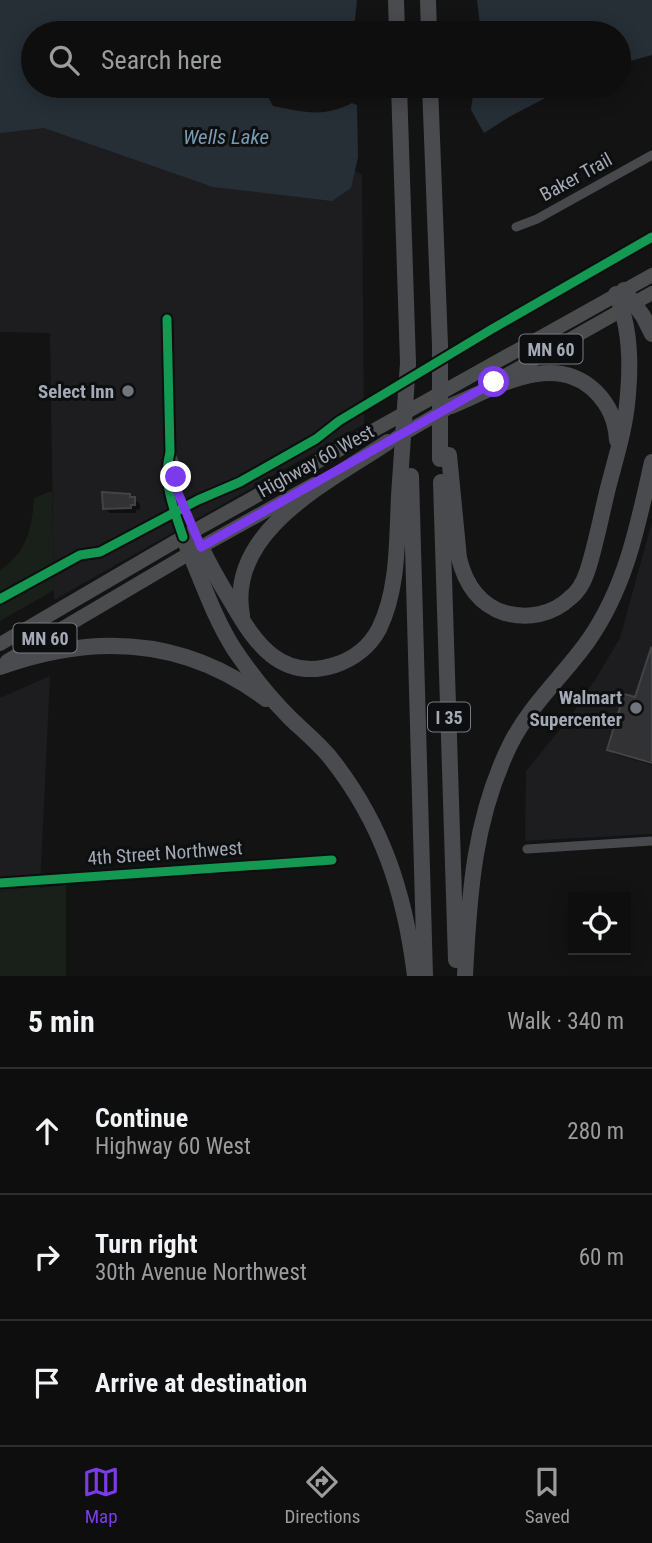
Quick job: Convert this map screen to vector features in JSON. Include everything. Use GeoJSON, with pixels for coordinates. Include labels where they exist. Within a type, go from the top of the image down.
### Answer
{"type":"FeatureCollection","features":[{"type":"Feature","properties":{"kind":"highway"},"geometry":{"type":"LineString","coordinates":[[396,0],[397,21]]}},
{"type":"Feature","properties":{"kind":"highway"},"geometry":{"type":"LineString","coordinates":[[428,0],[429,21]]}},
{"type":"Feature","properties":{"kind":"highway"},"geometry":{"type":"LineString","coordinates":[[192,542],[255,641],[267,653],[296,667],[328,668],[344,662],[370,642],[379,629],[392,586],[405,479],[408,363],[399,98]]}},
{"type":"Feature","properties":{"kind":"highway"},"geometry":{"type":"LineString","coordinates":[[430,98],[445,457],[459,558],[469,586],[490,606],[503,612],[532,616],[559,607],[571,598],[586,574],[624,426],[629,351],[624,299]]}},
{"type":"Feature","properties":{"kind":"highway"},"geometry":{"type":"LineString","coordinates":[[624,299],[652,334]]}},
{"type":"Feature","properties":{"kind":"highway"},"geometry":{"type":"LineString","coordinates":[[451,406],[523,376],[545,372],[567,375],[581,380],[604,400],[616,427],[616,457]]}},
{"type":"Feature","properties":{"kind":"highway"},"geometry":{"type":"LineString","coordinates":[[246,628],[240,588],[247,562],[259,543],[290,509],[309,494],[388,442]]}},
{"type":"Feature","properties":{"kind":"highway","name":"I 35"},"geometry":{"type":"LineString","coordinates":[[445,457],[457,976]]}},
{"type":"Feature","properties":{"kind":"highway"},"geometry":{"type":"LineString","coordinates":[[465,976],[472,874],[485,808],[511,742],[528,712],[589,640],[620,586],[636,535],[652,461]]}},
{"type":"Feature","properties":{"kind":"highway","name":"I 35"},"geometry":{"type":"LineString","coordinates":[[405,479],[425,976]]}},
{"type":"Feature","properties":{"kind":"highway"},"geometry":{"type":"LineString","coordinates":[[192,542],[212,608],[234,649],[255,678],[328,755],[357,795],[383,843],[398,883],[415,976]]}},
{"type":"Feature","properties":{"kind":"highway"},"geometry":{"type":"LineString","coordinates":[[0,666],[75,648],[127,645],[152,648],[187,657],[218,670],[257,693],[291,718]]}},
{"type":"Feature","properties":{"kind":"main road","name":"Highway 60 West"},"geometry":{"type":"LineString","coordinates":[[0,644],[388,442],[624,299],[652,275]]}},
{"type":"Feature","properties":{"kind":"main road","name":"Highway 60 West"},"geometry":{"type":"LineString","coordinates":[[0,666],[192,542],[624,299],[652,293]]}},
{"type":"Feature","properties":{"kind":"street","name":"Baker Trail"},"geometry":{"type":"LineString","coordinates":[[516,227],[537,219],[652,155]]}},
{"type":"Feature","properties":{"kind":"street"},"geometry":{"type":"LineString","coordinates":[[167,319],[169,494],[192,542]]}},
{"type":"Feature","properties":{"kind":"street"},"geometry":{"type":"LineString","coordinates":[[527,849],[652,841]]}},
{"type":"Feature","properties":{"kind":"street","name":"4th Street Northwest"},"geometry":{"type":"LineString","coordinates":[[0,883],[332,860]]}},
{"type":"Feature","properties":{"kind":"shaded area"},"geometry":{"type":"Polygon","coordinates":[[[216,112],[362,174],[364,424],[54,600],[50,333],[0,332],[0,118],[216,112]]]}},
{"type":"Feature","properties":{"kind":"shaded area"},"geometry":{"type":"Polygon","coordinates":[[[52,491],[54,590],[0,621],[0,570],[22,548],[32,520],[34,498],[52,491]]]}},
{"type":"Feature","properties":{"kind":"shaded area"},"geometry":{"type":"Polygon","coordinates":[[[652,522],[652,834],[525,841],[526,771],[570,717],[620,638],[652,522]]]}},
{"type":"Feature","properties":{"kind":"shaded area"},"geometry":{"type":"Polygon","coordinates":[[[50,676],[40,889],[0,892],[0,698],[50,676]]]}},
{"type":"Feature","properties":{"kind":"shaded area"},"geometry":{"type":"Polygon","coordinates":[[[66,885],[66,976],[0,976],[0,892],[66,885]]]}},
{"type":"Feature","properties":{"kind":"water","name":"Wells Lake"},"geometry":{"type":"Polygon","coordinates":[[[0,0],[357,0],[354,21],[21,21],[21,98],[269,98],[273,106],[313,112],[332,111],[352,103],[357,105],[358,157],[351,188],[332,201],[213,187],[44,128],[0,133],[0,0]]]}},
{"type":"Feature","properties":{"kind":"water"},"geometry":{"type":"Polygon","coordinates":[[[477,0],[652,0],[652,55],[631,61],[631,21],[480,21],[477,0]]]}},
{"type":"Feature","properties":{"kind":"water"},"geometry":{"type":"Polygon","coordinates":[[[472,98],[545,98],[484,133],[471,110],[472,98]]]}},
{"type":"Feature","properties":{"kind":"building"},"geometry":{"type":"Polygon","coordinates":[[[102,492],[130,494],[130,497],[135,497],[135,505],[131,505],[131,508],[103,509],[102,492]]]}},
{"type":"Feature","properties":{"kind":"building","name":"Walmart Supercenter"},"geometry":{"type":"Polygon","coordinates":[[[651,648],[652,763],[607,750],[624,694],[635,697],[651,648]]]}},
{"type":"Feature","properties":{"kind":"cycle path"},"geometry":{"type":"LineString","coordinates":[[0,599],[80,555],[100,552],[198,500],[240,482],[316,439],[339,421],[492,329],[652,237]]}},
{"type":"Feature","properties":{"kind":"cycle path"},"geometry":{"type":"LineString","coordinates":[[167,319],[170,452],[167,474],[170,495],[183,537]]}},
{"type":"Feature","properties":{"kind":"cycle path"},"geometry":{"type":"LineString","coordinates":[[0,883],[332,860]]}},
{"type":"Feature","properties":{"kind":"place","name":"Select Inn"},"geometry":{"type":"Point","coordinates":[128,391]}},
{"type":"Feature","properties":{"kind":"place","name":"Walmart Supercenter"},"geometry":{"type":"Point","coordinates":[636,708]}},
{"type":"Feature","properties":{"kind":"route"},"geometry":{"type":"LineString","coordinates":[[176,477],[178,493],[201,547],[494,382]]}}]}
